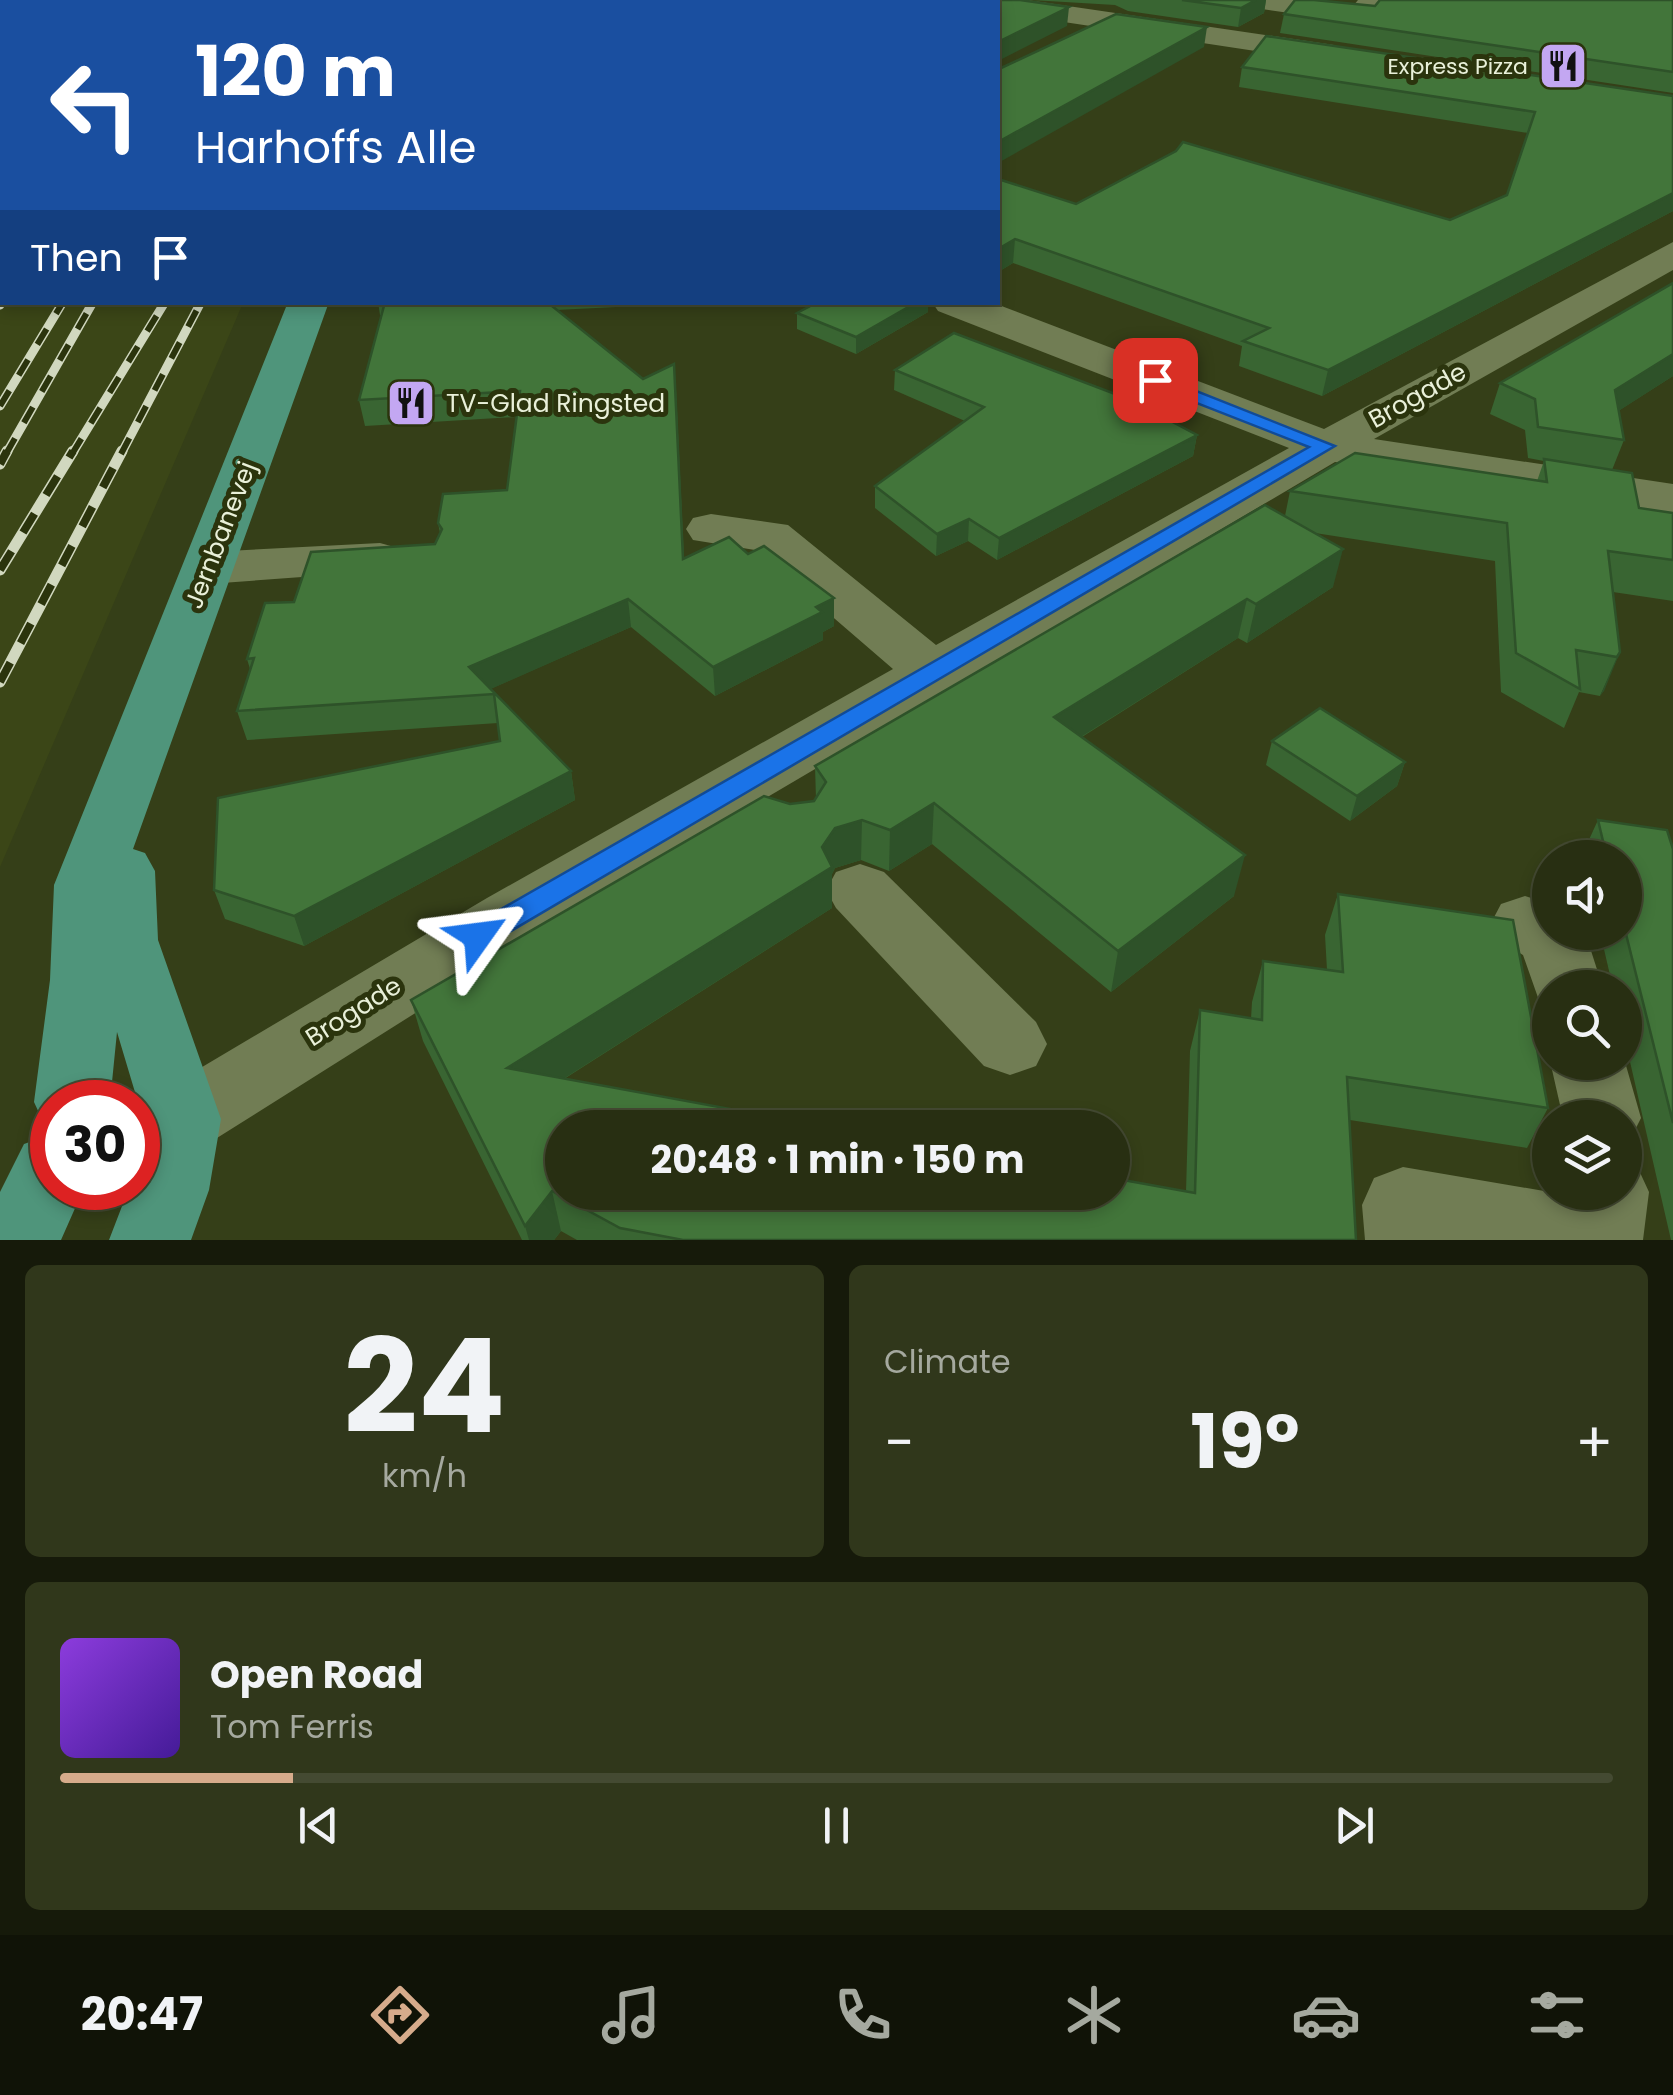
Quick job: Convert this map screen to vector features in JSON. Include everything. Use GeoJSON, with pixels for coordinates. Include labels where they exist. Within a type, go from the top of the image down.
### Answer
{"type":"FeatureCollection","features":[{"type":"Feature","properties":{"kind":"main road","name":"Jernbanevej"},"geometry":{"type":"LineString","coordinates":[[75,1080],[86,980],[87,885],[308,305]]}},
{"type":"Feature","properties":{"kind":"main road","name":"Jernbanevej"},"geometry":{"type":"LineString","coordinates":[[132,768],[122,865],[123,940],[182,1119],[169,1190],[150,1240]]}},
{"type":"Feature","properties":{"kind":"main road"},"geometry":{"type":"LineString","coordinates":[[19,1240],[33,1210]]}},
{"type":"Feature","properties":{"kind":"street"},"geometry":{"type":"LineString","coordinates":[[1062,45],[1150,0]]}},
{"type":"Feature","properties":{"kind":"street"},"geometry":{"type":"LineString","coordinates":[[1256,0],[1360,14],[1372,0]]}},
{"type":"Feature","properties":{"kind":"street"},"geometry":{"type":"LineString","coordinates":[[1000,4],[1362,58]]}},
{"type":"Feature","properties":{"kind":"street","name":"Brogade"},"geometry":{"type":"LineString","coordinates":[[182,1119],[410,976],[771,799],[932,672],[1325,446],[1670,258]]}},
{"type":"Feature","properties":{"kind":"street"},"geometry":{"type":"LineString","coordinates":[[960,305],[1325,446],[1673,499]]}},
{"type":"Feature","properties":{"kind":"street"},"geometry":{"type":"LineString","coordinates":[[712,529],[770,536],[932,672]]}},
{"type":"Feature","properties":{"kind":"street"},"geometry":{"type":"LineString","coordinates":[[208,568],[418,557]]}},
{"type":"Feature","properties":{"kind":"street"},"geometry":{"type":"LineString","coordinates":[[860,890],[1010,1044]]}},
{"type":"Feature","properties":{"kind":"street"},"geometry":{"type":"LineString","coordinates":[[1525,923],[1554,940],[1562,970]]}},
{"type":"Feature","properties":{"kind":"street"},"geometry":{"type":"LineString","coordinates":[[1406,1240],[1403,1205],[1602,1238],[1606,1210]]}},
{"type":"Feature","properties":{"kind":"shaded area"},"geometry":{"type":"Polygon","coordinates":[[[0,305],[242,305],[0,867],[0,305]]]}},
{"type":"Feature","properties":{"kind":"building"},"geometry":{"type":"Polygon","coordinates":[[[1000,0],[1069,7],[1000,41],[1000,0]]]}},
{"type":"Feature","properties":{"kind":"building"},"geometry":{"type":"Polygon","coordinates":[[[1182,0],[1256,0],[1241,8],[1182,0]]]}},
{"type":"Feature","properties":{"kind":"building"},"geometry":{"type":"Polygon","coordinates":[[[1295,0],[1375,6],[1380,0],[1673,0],[1673,72],[1284,14],[1295,0]]]}},
{"type":"Feature","properties":{"kind":"building"},"geometry":{"type":"Polygon","coordinates":[[[1116,14],[1207,27],[1000,141],[1000,69],[1116,14]]]}},
{"type":"Feature","properties":{"kind":"building"},"geometry":{"type":"Polygon","coordinates":[[[1266,36],[1673,96],[1673,193],[1328,370],[1243,341],[1269,328],[1015,239],[1000,248],[1000,180],[1076,204],[1176,151],[1183,142],[1450,220],[1507,195],[1535,112],[1242,67],[1266,36]]]}},
{"type":"Feature","properties":{"kind":"building"},"geometry":{"type":"Polygon","coordinates":[[[1673,283],[1673,354],[1615,390],[1624,440],[1538,427],[1535,399],[1500,383],[1673,283]]]}},
{"type":"Feature","properties":{"kind":"building"},"geometry":{"type":"Polygon","coordinates":[[[384,305],[551,305],[643,379],[674,364],[683,559],[729,537],[748,554],[764,546],[834,598],[816,607],[822,612],[713,667],[628,599],[469,667],[571,771],[294,916],[214,890],[218,798],[500,741],[494,694],[237,711],[254,658],[247,659],[265,603],[294,602],[311,552],[435,544],[442,529],[438,523],[443,494],[507,490],[520,391],[359,400],[384,305]]]}},
{"type":"Feature","properties":{"kind":"building"},"geometry":{"type":"Polygon","coordinates":[[[812,305],[912,305],[856,337],[797,313],[812,305]]]}},
{"type":"Feature","properties":{"kind":"building"},"geometry":{"type":"Polygon","coordinates":[[[954,333],[1131,400],[1197,435],[999,538],[969,519],[937,534],[875,486],[984,407],[895,370],[954,333]]]}},
{"type":"Feature","properties":{"kind":"building"},"geometry":{"type":"Polygon","coordinates":[[[1355,453],[1547,482],[1544,459],[1632,473],[1639,508],[1673,513],[1673,560],[1608,551],[1620,652],[1617,657],[1576,650],[1580,689],[1516,653],[1507,523],[1290,491],[1355,453]]]}},
{"type":"Feature","properties":{"kind":"building"},"geometry":{"type":"Polygon","coordinates":[[[1265,505],[1343,549],[1256,604],[1247,599],[1054,717],[1245,855],[1118,951],[934,803],[890,830],[862,820],[835,828],[822,847],[832,867],[507,1068],[735,1110],[545,1110],[545,1200],[525,1226],[411,1000],[764,796],[790,804],[814,801],[826,782],[815,766],[1265,505]]]}},
{"type":"Feature","properties":{"kind":"building"},"geometry":{"type":"Polygon","coordinates":[[[1320,708],[1405,762],[1357,796],[1272,741],[1320,708]]]}},
{"type":"Feature","properties":{"kind":"building"},"geometry":{"type":"Polygon","coordinates":[[[1598,820],[1667,830],[1673,849],[1673,1123],[1642,998],[1642,970],[1635,970],[1630,950],[1642,950],[1642,840],[1603,840],[1598,820]]]}},
{"type":"Feature","properties":{"kind":"building"},"geometry":{"type":"Polygon","coordinates":[[[1338,894],[1513,920],[1532,1022],[1532,1080],[1543,1080],[1547,1100],[1532,1100],[1532,1106],[1347,1077],[1356,1240],[683,1240],[620,1228],[587,1210],[1130,1210],[1130,1181],[1195,1193],[1200,1010],[1262,1020],[1263,961],[1343,972],[1338,894]]]}},
{"type":"Feature","properties":{"kind":"railway"},"geometry":{"type":"LineString","coordinates":[[0,406],[61,305]]}},
{"type":"Feature","properties":{"kind":"railway"},"geometry":{"type":"LineString","coordinates":[[6,454],[91,305]]}},
{"type":"Feature","properties":{"kind":"railway"},"geometry":{"type":"LineString","coordinates":[[72,454],[163,305]]}},
{"type":"Feature","properties":{"kind":"railway"},"geometry":{"type":"LineString","coordinates":[[121,454],[199,305]]}},
{"type":"Feature","properties":{"kind":"railway"},"geometry":{"type":"LineString","coordinates":[[0,464],[7,451]]}},
{"type":"Feature","properties":{"kind":"railway"},"geometry":{"type":"LineString","coordinates":[[0,570],[73,451]]}},
{"type":"Feature","properties":{"kind":"railway"},"geometry":{"type":"LineString","coordinates":[[0,682],[122,451]]}},
{"type":"Feature","properties":{"kind":"place","name":"Express Pizza"},"geometry":{"type":"Point","coordinates":[1563,66]}},
{"type":"Feature","properties":{"kind":"place","name":"TV-Glad Ringsted"},"geometry":{"type":"Point","coordinates":[411,403]}},
{"type":"Feature","properties":{"kind":"route"},"geometry":{"type":"LineString","coordinates":[[478,936],[1325,446],[1155,380]]}}]}
